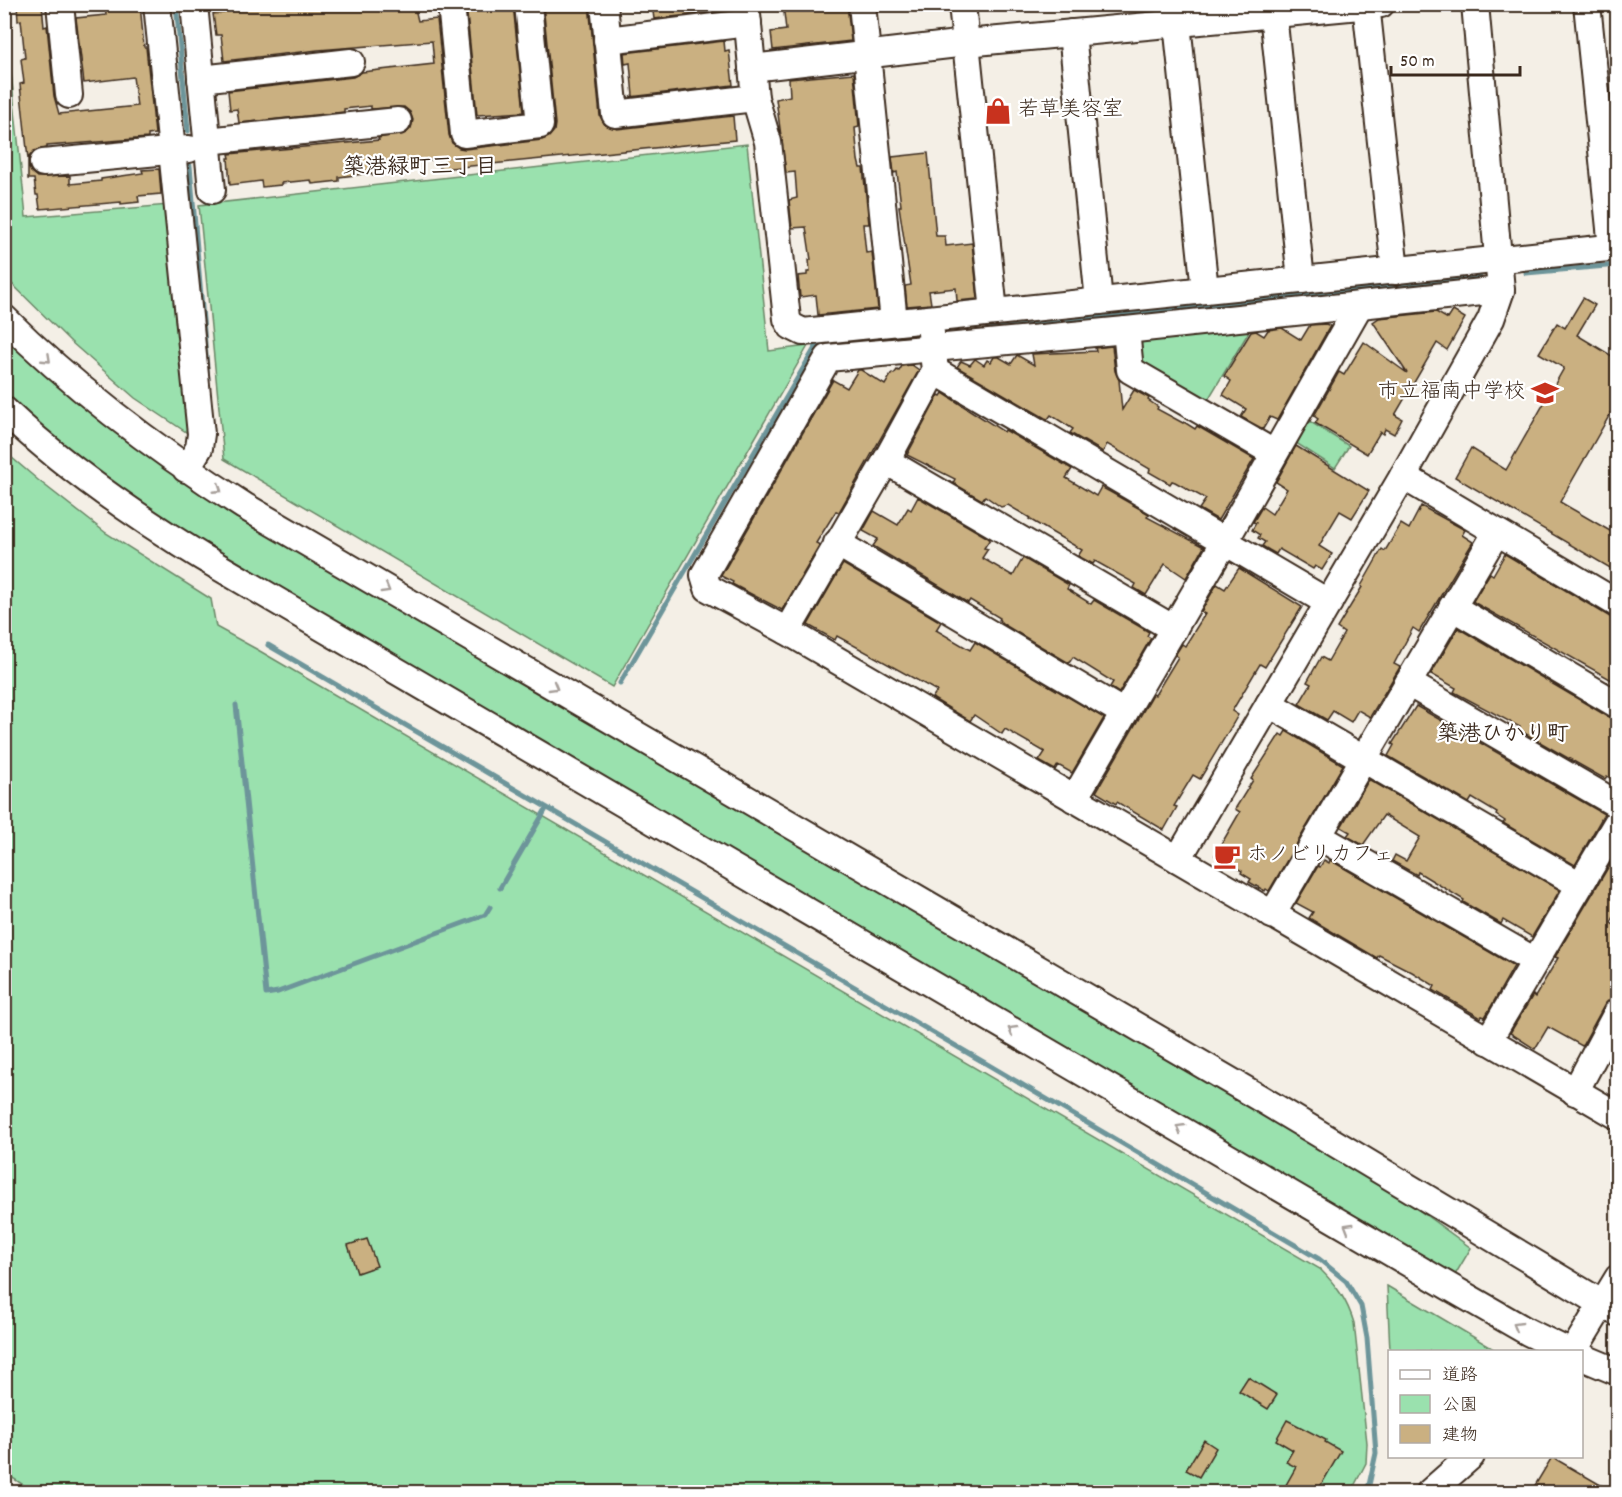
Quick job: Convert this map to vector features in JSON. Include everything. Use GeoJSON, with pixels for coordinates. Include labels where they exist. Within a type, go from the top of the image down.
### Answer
{"type":"FeatureCollection","features":[{"type":"Feature","properties":{"kind":"street"},"geometry":{"type":"LineString","coordinates":[[60,4],[69,95]]}},
{"type":"Feature","properties":{"kind":"street"},"geometry":{"type":"LineString","coordinates":[[158,4],[201,434],[199,448],[186,469]]}},
{"type":"Feature","properties":{"kind":"street"},"geometry":{"type":"LineString","coordinates":[[194,4],[212,190]]}},
{"type":"Feature","properties":{"kind":"street"},"geometry":{"type":"LineString","coordinates":[[451,4],[464,134],[540,125],[528,4]]}},
{"type":"Feature","properties":{"kind":"street"},"geometry":{"type":"LineString","coordinates":[[604,4],[615,114],[755,98]]}},
{"type":"Feature","properties":{"kind":"street"},"geometry":{"type":"LineString","coordinates":[[862,4],[894,322]]}},
{"type":"Feature","properties":{"kind":"street"},"geometry":{"type":"LineString","coordinates":[[962,4],[994,312]]}},
{"type":"Feature","properties":{"kind":"street"},"geometry":{"type":"LineString","coordinates":[[1178,860],[1403,476],[1491,319],[1501,290],[1475,4]]}},
{"type":"Feature","properties":{"kind":"street"},"geometry":{"type":"LineString","coordinates":[[787,631],[886,461],[932,342],[994,312],[1615,248],[1587,4]]}},
{"type":"Feature","properties":{"kind":"street"},"geometry":{"type":"LineString","coordinates":[[752,68],[1072,33],[1176,14],[1371,5],[1395,271]]}},
{"type":"Feature","properties":{"kind":"street"},"geometry":{"type":"LineString","coordinates":[[1273,10],[1302,280]]}},
{"type":"Feature","properties":{"kind":"street"},"geometry":{"type":"LineString","coordinates":[[607,40],[747,14],[755,98],[768,142],[787,319],[791,326],[802,332],[894,322],[932,342],[1225,541],[1329,603]]}},
{"type":"Feature","properties":{"kind":"street"},"geometry":{"type":"LineString","coordinates":[[1176,14],[1205,290]]}},
{"type":"Feature","properties":{"kind":"street"},"geometry":{"type":"LineString","coordinates":[[1072,33],[1099,301]]}},
{"type":"Feature","properties":{"kind":"street"},"geometry":{"type":"LineString","coordinates":[[201,79],[351,62]]}},
{"type":"Feature","properties":{"kind":"street"},"geometry":{"type":"LineString","coordinates":[[43,163],[172,150],[398,121]]}},
{"type":"Feature","properties":{"kind":"street"},"geometry":{"type":"LineString","coordinates":[[1501,290],[1126,330],[932,342],[828,358],[704,574],[708,588],[787,631],[1617,1116]]}},
{"type":"Feature","properties":{"kind":"street"},"geometry":{"type":"LineString","coordinates":[[1074,799],[1359,306]]}},
{"type":"Feature","properties":{"kind":"street"},"geometry":{"type":"LineString","coordinates":[[4,318],[69,380],[186,469],[244,506],[1258,1097],[1610,1309]]}},
{"type":"Feature","properties":{"kind":"street"},"geometry":{"type":"LineString","coordinates":[[1126,330],[1130,370],[1274,453]]}},
{"type":"Feature","properties":{"kind":"street"},"geometry":{"type":"LineString","coordinates":[[4,410],[112,497],[156,529],[202,558],[1528,1332],[1567,1350]]}},
{"type":"Feature","properties":{"kind":"street"},"geometry":{"type":"LineString","coordinates":[[886,461],[1174,629]]}},
{"type":"Feature","properties":{"kind":"street"},"geometry":{"type":"LineString","coordinates":[[1403,476],[1617,604]]}},
{"type":"Feature","properties":{"kind":"street"},"geometry":{"type":"LineString","coordinates":[[1272,915],[1496,533]]}},
{"type":"Feature","properties":{"kind":"street"},"geometry":{"type":"LineString","coordinates":[[837,543],[1124,713]]}},
{"type":"Feature","properties":{"kind":"street"},"geometry":{"type":"LineString","coordinates":[[1452,608],[1617,705]]}},
{"type":"Feature","properties":{"kind":"street"},"geometry":{"type":"LineString","coordinates":[[1408,683],[1617,805]]}},
{"type":"Feature","properties":{"kind":"street"},"geometry":{"type":"LineString","coordinates":[[1269,704],[1580,885]]}},
{"type":"Feature","properties":{"kind":"street"},"geometry":{"type":"LineString","coordinates":[[1488,1041],[1617,821]]}},
{"type":"Feature","properties":{"kind":"street"},"geometry":{"type":"LineString","coordinates":[[1318,836],[1535,962]]}},
{"type":"Feature","properties":{"kind":"street"},"geometry":{"type":"LineString","coordinates":[[1575,1092],[1617,1011]]}},
{"type":"Feature","properties":{"kind":"street"},"geometry":{"type":"LineString","coordinates":[[1573,1350],[1610,1309],[1617,1278]]}},
{"type":"Feature","properties":{"kind":"street"},"geometry":{"type":"LineString","coordinates":[[1583,1358],[1617,1372]]}},
{"type":"Feature","properties":{"kind":"street"},"geometry":{"type":"LineString","coordinates":[[1430,1492],[1469,1458]]}},
{"type":"Feature","properties":{"kind":"green space"},"geometry":{"type":"Polygon","coordinates":[[[4,5],[26,217],[169,205],[195,438],[135,398],[71,342],[5,277],[4,5]]]}},
{"type":"Feature","properties":{"kind":"green space"},"geometry":{"type":"Polygon","coordinates":[[[747,144],[769,351],[808,346],[612,687],[224,459],[199,205],[747,144]]]}},
{"type":"Feature","properties":{"kind":"green space"},"geometry":{"type":"Polygon","coordinates":[[[1253,325],[1206,403],[1137,365],[1140,337],[1253,325]]]}},
{"type":"Feature","properties":{"kind":"green space"},"geometry":{"type":"Polygon","coordinates":[[[4,333],[85,406],[1409,1203],[1471,1248],[1455,1275],[192,540],[96,471],[5,395],[4,333]]]}},
{"type":"Feature","properties":{"kind":"green space"},"geometry":{"type":"Polygon","coordinates":[[[1306,419],[1349,446],[1335,468],[1293,441],[1306,419]]]}},
{"type":"Feature","properties":{"kind":"green space"},"geometry":{"type":"Polygon","coordinates":[[[4,451],[106,533],[211,599],[216,627],[1320,1269],[1341,1294],[1354,1323],[1367,1443],[1366,1463],[1351,1492],[34,1492],[5,1473],[4,451]]]}},
{"type":"Feature","properties":{"kind":"green space"},"geometry":{"type":"Polygon","coordinates":[[[1387,1286],[1495,1350],[1390,1350],[1387,1286]]]}},
{"type":"Feature","properties":{"kind":"building"},"geometry":{"type":"Polygon","coordinates":[[[17,4],[42,4],[44,27],[47,26],[54,96],[59,114],[137,106],[133,77],[84,83],[76,18],[106,15],[105,4],[140,4],[155,134],[148,135],[148,138],[47,146],[47,148],[34,151],[29,157],[28,165],[20,84],[24,83],[21,59],[25,58],[17,4]]]}},
{"type":"Feature","properties":{"kind":"building"},"geometry":{"type":"Polygon","coordinates":[[[223,4],[414,4],[418,21],[437,19],[449,135],[452,143],[465,149],[542,140],[549,137],[554,131],[555,124],[543,4],[589,4],[600,116],[605,125],[617,129],[733,116],[735,140],[440,169],[439,159],[394,164],[395,173],[339,177],[339,181],[312,184],[311,180],[262,187],[261,181],[230,185],[229,154],[379,140],[378,138],[406,133],[411,128],[413,120],[410,112],[404,107],[371,109],[371,106],[344,109],[344,112],[239,123],[237,109],[230,110],[228,91],[353,77],[362,72],[434,64],[432,41],[318,50],[224,61],[221,35],[216,35],[213,14],[224,13],[223,4]]]}},
{"type":"Feature","properties":{"kind":"building"},"geometry":{"type":"Polygon","coordinates":[[[466,4],[513,4],[524,112],[477,115],[466,4]]]}},
{"type":"Feature","properties":{"kind":"building"},"geometry":{"type":"Polygon","coordinates":[[[652,4],[721,4],[722,11],[654,19],[652,4]]]}},
{"type":"Feature","properties":{"kind":"building"},"geometry":{"type":"Polygon","coordinates":[[[783,4],[847,4],[851,41],[773,50],[771,32],[786,30],[783,4]]]}},
{"type":"Feature","properties":{"kind":"building"},"geometry":{"type":"Polygon","coordinates":[[[724,41],[725,51],[729,50],[733,85],[630,97],[633,96],[630,63],[625,64],[624,53],[724,41]]]}},
{"type":"Feature","properties":{"kind":"building"},"geometry":{"type":"Polygon","coordinates":[[[854,73],[859,127],[855,128],[858,160],[860,168],[863,168],[869,224],[863,224],[866,253],[872,252],[878,309],[818,315],[816,295],[800,297],[798,276],[807,275],[807,272],[810,272],[809,260],[811,260],[806,227],[792,228],[789,200],[797,198],[795,172],[786,173],[776,99],[790,96],[789,79],[854,73]]]}},
{"type":"Feature","properties":{"kind":"building"},"geometry":{"type":"Polygon","coordinates":[[[928,153],[936,236],[945,236],[946,246],[972,243],[978,299],[957,301],[956,288],[929,291],[931,304],[907,306],[905,286],[911,285],[899,206],[901,206],[897,172],[894,173],[892,157],[928,153]]]}},
{"type":"Feature","properties":{"kind":"building"},"geometry":{"type":"Polygon","coordinates":[[[28,165],[37,177],[70,176],[70,184],[101,181],[101,179],[143,173],[142,170],[159,169],[161,194],[138,196],[139,202],[40,209],[34,179],[28,179],[28,165]]]}},
{"type":"Feature","properties":{"kind":"building"},"geometry":{"type":"Polygon","coordinates":[[[1583,298],[1595,305],[1577,335],[1617,359],[1617,402],[1560,502],[1617,535],[1617,572],[1455,477],[1471,448],[1506,470],[1564,368],[1539,353],[1557,323],[1565,328],[1583,298]]]}},
{"type":"Feature","properties":{"kind":"building"},"geometry":{"type":"Polygon","coordinates":[[[1453,311],[1465,318],[1447,350],[1437,343],[1395,415],[1402,419],[1394,434],[1385,429],[1383,434],[1380,432],[1367,454],[1315,423],[1318,419],[1314,416],[1339,372],[1344,375],[1364,342],[1407,373],[1373,322],[1379,318],[1436,312],[1448,319],[1453,311]]]}},
{"type":"Feature","properties":{"kind":"building"},"geometry":{"type":"Polygon","coordinates":[[[1310,325],[1330,326],[1277,420],[1270,417],[1263,429],[1241,417],[1246,409],[1223,395],[1231,381],[1224,376],[1251,332],[1256,331],[1264,336],[1268,330],[1282,328],[1301,340],[1310,325]]]}},
{"type":"Feature","properties":{"kind":"building"},"geometry":{"type":"Polygon","coordinates":[[[1112,346],[1122,410],[1134,390],[1149,398],[1148,400],[1158,407],[1157,409],[1195,429],[1197,426],[1254,459],[1218,520],[1199,509],[1206,499],[1175,482],[1172,481],[1170,484],[1149,472],[1150,469],[1107,444],[1103,452],[1070,433],[1073,429],[1051,415],[1048,419],[1045,418],[957,367],[961,361],[970,365],[975,359],[984,365],[987,360],[991,362],[994,357],[999,357],[1011,364],[1017,355],[1034,365],[1032,354],[1096,351],[1095,348],[1112,346]]]}},
{"type":"Feature","properties":{"kind":"building"},"geometry":{"type":"Polygon","coordinates":[[[912,365],[919,370],[839,512],[836,511],[816,543],[820,545],[782,610],[721,576],[833,380],[847,388],[858,370],[861,370],[885,385],[892,373],[899,371],[902,366],[912,365]]]}},
{"type":"Feature","properties":{"kind":"building"},"geometry":{"type":"Polygon","coordinates":[[[943,393],[1004,432],[1005,430],[1072,469],[1066,478],[1096,496],[1101,487],[1149,514],[1147,517],[1204,547],[1186,578],[1165,564],[1146,595],[1134,588],[1136,584],[1095,561],[1093,564],[1078,556],[1082,550],[1008,505],[1001,507],[985,496],[982,500],[953,483],[955,479],[907,455],[939,395],[943,393]]]}},
{"type":"Feature","properties":{"kind":"building"},"geometry":{"type":"Polygon","coordinates":[[[1296,446],[1369,491],[1352,518],[1340,511],[1319,546],[1332,554],[1322,570],[1315,566],[1313,569],[1279,549],[1276,554],[1262,546],[1265,542],[1258,538],[1260,535],[1252,530],[1256,523],[1253,522],[1262,507],[1272,514],[1287,489],[1276,482],[1296,446]]]}},
{"type":"Feature","properties":{"kind":"building"},"geometry":{"type":"Polygon","coordinates":[[[918,497],[990,539],[984,548],[988,549],[982,558],[1013,576],[1023,558],[1069,585],[1067,589],[1091,604],[1094,600],[1149,632],[1147,636],[1151,638],[1119,693],[1110,687],[1113,682],[1073,657],[1069,663],[1003,624],[1000,618],[970,600],[968,603],[873,546],[878,539],[863,531],[874,511],[898,525],[908,508],[911,510],[918,497]]]}},
{"type":"Feature","properties":{"kind":"building"},"geometry":{"type":"Polygon","coordinates":[[[1421,506],[1465,530],[1462,535],[1473,542],[1419,632],[1413,628],[1394,664],[1400,667],[1370,717],[1358,710],[1351,722],[1333,711],[1327,720],[1299,704],[1311,684],[1307,682],[1321,657],[1328,661],[1344,633],[1337,628],[1382,549],[1385,551],[1401,524],[1409,529],[1421,506]]]}},
{"type":"Feature","properties":{"kind":"building"},"geometry":{"type":"Polygon","coordinates":[[[1505,554],[1617,619],[1617,683],[1473,601],[1490,573],[1493,575],[1505,554]]]}},
{"type":"Feature","properties":{"kind":"building"},"geometry":{"type":"Polygon","coordinates":[[[843,564],[941,622],[936,630],[970,650],[975,642],[1104,718],[1072,773],[1058,765],[1055,770],[1039,761],[1045,752],[1005,729],[1002,734],[974,715],[970,721],[932,698],[937,691],[837,636],[835,640],[808,625],[843,564]]]}},
{"type":"Feature","properties":{"kind":"building"},"geometry":{"type":"Polygon","coordinates":[[[1239,568],[1302,607],[1265,667],[1260,664],[1232,711],[1238,715],[1234,722],[1200,779],[1193,775],[1174,806],[1177,807],[1164,830],[1096,792],[1153,694],[1155,695],[1178,657],[1175,655],[1182,644],[1185,646],[1205,614],[1201,612],[1217,584],[1225,589],[1239,568]]]}},
{"type":"Feature","properties":{"kind":"building"},"geometry":{"type":"Polygon","coordinates":[[[1458,628],[1617,722],[1617,782],[1607,776],[1605,779],[1519,730],[1520,727],[1454,692],[1456,688],[1431,674],[1458,628]]]}},
{"type":"Feature","properties":{"kind":"building"},"geometry":{"type":"Polygon","coordinates":[[[1416,706],[1604,814],[1575,865],[1503,823],[1505,821],[1496,815],[1497,813],[1472,798],[1469,803],[1388,756],[1394,745],[1392,744],[1416,706]]]}},
{"type":"Feature","properties":{"kind":"building"},"geometry":{"type":"Polygon","coordinates":[[[1286,731],[1343,765],[1269,891],[1266,889],[1265,891],[1249,882],[1251,879],[1241,873],[1242,871],[1215,855],[1240,812],[1235,809],[1253,780],[1251,779],[1280,734],[1283,736],[1286,731]]]}},
{"type":"Feature","properties":{"kind":"building"},"geometry":{"type":"Polygon","coordinates":[[[1370,780],[1560,890],[1532,937],[1503,920],[1501,924],[1418,872],[1417,875],[1392,861],[1395,855],[1406,861],[1420,837],[1384,815],[1363,845],[1347,836],[1350,832],[1341,827],[1370,780]]]}},
{"type":"Feature","properties":{"kind":"building"},"geometry":{"type":"Polygon","coordinates":[[[1616,854],[1617,911],[1611,923],[1617,927],[1617,991],[1614,997],[1605,1004],[1582,1046],[1548,1027],[1535,1049],[1510,1033],[1533,995],[1535,997],[1558,958],[1555,957],[1616,854]]]}},
{"type":"Feature","properties":{"kind":"building"},"geometry":{"type":"Polygon","coordinates":[[[1324,860],[1329,863],[1330,860],[1514,966],[1485,1017],[1481,1018],[1433,990],[1435,986],[1412,972],[1379,955],[1377,958],[1309,918],[1313,912],[1296,903],[1324,860]]]}},
{"type":"Feature","properties":{"kind":"building"},"geometry":{"type":"Polygon","coordinates":[[[367,1239],[377,1266],[357,1273],[348,1245],[367,1239]]]}},
{"type":"Feature","properties":{"kind":"building"},"geometry":{"type":"Polygon","coordinates":[[[1248,1377],[1277,1395],[1268,1409],[1239,1391],[1248,1377]]]}},
{"type":"Feature","properties":{"kind":"building"},"geometry":{"type":"Polygon","coordinates":[[[1287,1420],[1326,1440],[1325,1442],[1341,1451],[1317,1492],[1282,1492],[1296,1467],[1286,1462],[1293,1450],[1276,1440],[1287,1420]]]}},
{"type":"Feature","properties":{"kind":"building"},"geometry":{"type":"Polygon","coordinates":[[[1204,1440],[1216,1448],[1199,1477],[1186,1470],[1204,1440]]]}},
{"type":"Feature","properties":{"kind":"building"},"geometry":{"type":"Polygon","coordinates":[[[1551,1458],[1554,1458],[1613,1492],[1531,1492],[1551,1458]]]}},
{"type":"Feature","properties":{"kind":"waterway"},"geometry":{"type":"LineString","coordinates":[[176,4],[188,131]]}},
{"type":"Feature","properties":{"kind":"waterway"},"geometry":{"type":"LineString","coordinates":[[190,166],[208,379]]}},
{"type":"Feature","properties":{"kind":"waterway"},"geometry":{"type":"LineString","coordinates":[[1526,273],[1618,265]]}},
{"type":"Feature","properties":{"kind":"waterway"},"geometry":{"type":"LineString","coordinates":[[987,330],[1480,278]]}},
{"type":"Feature","properties":{"kind":"waterway"},"geometry":{"type":"LineString","coordinates":[[620,683],[815,348],[825,347]]}},
{"type":"Feature","properties":{"kind":"waterway"},"geometry":{"type":"LineString","coordinates":[[268,645],[1319,1259],[1346,1281],[1361,1306],[1367,1338],[1376,1453],[1369,1485],[1364,1492]]}},
{"type":"Feature","properties":{"kind":"waterway"},"geometry":{"type":"LineString","coordinates":[[236,705],[266,994],[278,992],[485,915],[490,907]]}},
{"type":"Feature","properties":{"kind":"waterway"},"geometry":{"type":"LineString","coordinates":[[500,888],[546,809]]}},
{"type":"Feature","properties":{"kind":"place","name":"若草美容室"},"geometry":{"type":"Point","coordinates":[998,111]}},
{"type":"Feature","properties":{"kind":"place","name":"市立福南中学校"},"geometry":{"type":"Point","coordinates":[1545,393]}},
{"type":"Feature","properties":{"kind":"place","name":"ホノビリカフェ"},"geometry":{"type":"Point","coordinates":[1227,856]}},
{"type":"Feature","properties":{"kind":"district","name":"築港緑町三丁目"},"geometry":{"type":"Point","coordinates":[420,168]}},
{"type":"Feature","properties":{"kind":"district","name":"築港ひかり町"},"geometry":{"type":"Point","coordinates":[1503,735]}}]}
